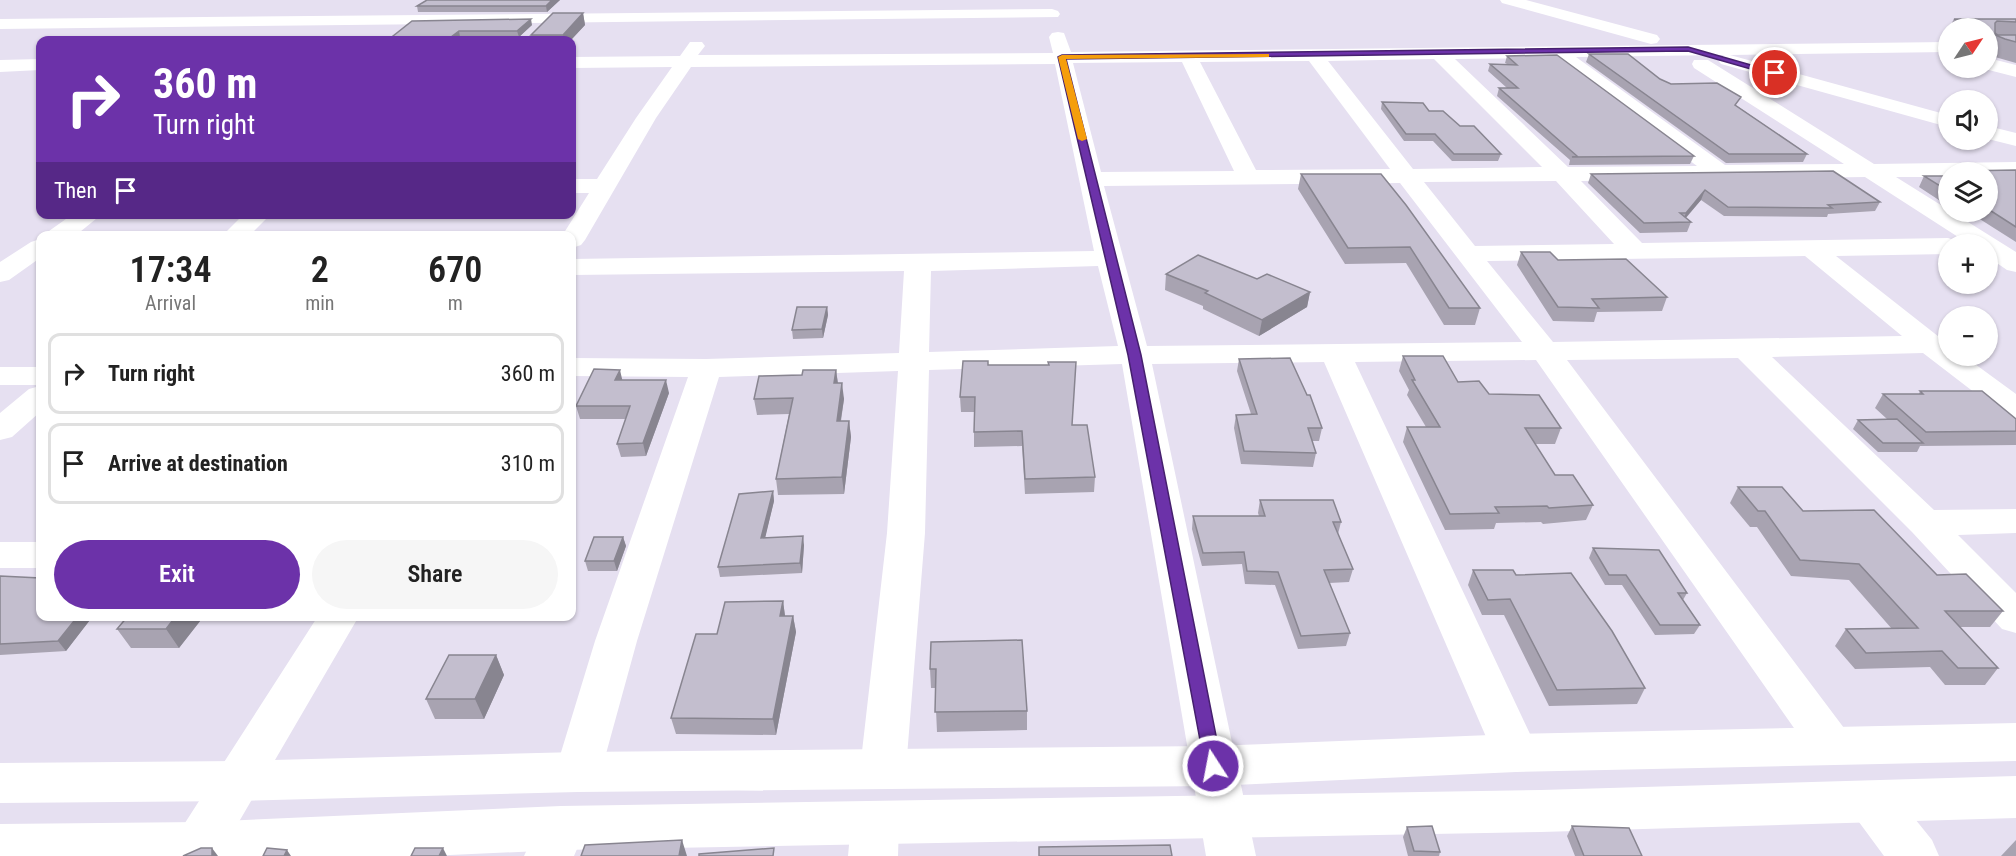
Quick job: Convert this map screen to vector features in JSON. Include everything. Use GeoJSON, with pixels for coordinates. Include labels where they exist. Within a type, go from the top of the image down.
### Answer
{"type":"FeatureCollection","features":[{"type":"Feature","properties":{"kind":"street"},"geometry":{"type":"LineString","coordinates":[[486,19],[508,0]]}},
{"type":"Feature","properties":{"kind":"street"},"geometry":{"type":"LineString","coordinates":[[599,18],[615,0]]}},
{"type":"Feature","properties":{"kind":"street"},"geometry":{"type":"LineString","coordinates":[[1508,0],[1938,119]]}},
{"type":"Feature","properties":{"kind":"street"},"geometry":{"type":"LineString","coordinates":[[1532,0],[1938,111]]}},
{"type":"Feature","properties":{"kind":"street"},"geometry":{"type":"LineString","coordinates":[[133,22],[170,4]]}},
{"type":"Feature","properties":{"kind":"street"},"geometry":{"type":"LineString","coordinates":[[245,21],[275,5]]}},
{"type":"Feature","properties":{"kind":"street"},"geometry":{"type":"LineString","coordinates":[[5,26],[55,6]]}},
{"type":"Feature","properties":{"kind":"street"},"geometry":{"type":"LineString","coordinates":[[345,36],[386,7]]}},
{"type":"Feature","properties":{"kind":"street"},"geometry":{"type":"LineString","coordinates":[[5,26],[133,22],[599,18],[722,8],[1051,7],[1093,179],[1109,258],[1135,355],[1227,836]]}},
{"type":"Feature","properties":{"kind":"street"},"geometry":{"type":"LineString","coordinates":[[576,233],[603,186],[722,8]]}},
{"type":"Feature","properties":{"kind":"street"},"geometry":{"type":"LineString","coordinates":[[576,62],[1188,57],[1938,46]]}},
{"type":"Feature","properties":{"kind":"street"},"geometry":{"type":"LineString","coordinates":[[1916,47],[1938,52]]}},
{"type":"Feature","properties":{"kind":"street"},"geometry":{"type":"LineString","coordinates":[[1688,49],[1697,61],[1969,234]]}},
{"type":"Feature","properties":{"kind":"street"},"geometry":{"type":"LineString","coordinates":[[1557,52],[1717,170]]}},
{"type":"Feature","properties":{"kind":"street"},"geometry":{"type":"LineString","coordinates":[[1438,53],[1562,174],[1636,252]]}},
{"type":"Feature","properties":{"kind":"street"},"geometry":{"type":"LineString","coordinates":[[1314,55],[1407,177],[1545,350],[1831,745]]}},
{"type":"Feature","properties":{"kind":"street"},"geometry":{"type":"LineString","coordinates":[[1188,57],[1250,178]]}},
{"type":"Feature","properties":{"kind":"street"},"geometry":{"type":"LineString","coordinates":[[0,66],[36,65]]}},
{"type":"Feature","properties":{"kind":"street"},"geometry":{"type":"LineString","coordinates":[[1998,66],[2016,71]]}},
{"type":"Feature","properties":{"kind":"street"},"geometry":{"type":"LineString","coordinates":[[1998,127],[2016,132]]}},
{"type":"Feature","properties":{"kind":"street"},"geometry":{"type":"LineString","coordinates":[[1998,135],[2016,140]]}},
{"type":"Feature","properties":{"kind":"street"},"geometry":{"type":"LineString","coordinates":[[1093,179],[1407,177],[1717,170],[2016,169]]}},
{"type":"Feature","properties":{"kind":"street"},"geometry":{"type":"LineString","coordinates":[[576,186],[603,186]]}},
{"type":"Feature","properties":{"kind":"street"},"geometry":{"type":"LineString","coordinates":[[65,231],[83,219]]}},
{"type":"Feature","properties":{"kind":"street"},"geometry":{"type":"LineString","coordinates":[[240,231],[253,219]]}},
{"type":"Feature","properties":{"kind":"street"},"geometry":{"type":"LineString","coordinates":[[1998,245],[2016,244]]}},
{"type":"Feature","properties":{"kind":"street"},"geometry":{"type":"LineString","coordinates":[[1468,254],[1938,246]]}},
{"type":"Feature","properties":{"kind":"street"},"geometry":{"type":"LineString","coordinates":[[1,272],[36,250]]}},
{"type":"Feature","properties":{"kind":"street"},"geometry":{"type":"LineString","coordinates":[[1813,250],[1930,344],[2016,409]]}},
{"type":"Feature","properties":{"kind":"street"},"geometry":{"type":"LineString","coordinates":[[1998,253],[2016,264]]}},
{"type":"Feature","properties":{"kind":"street"},"geometry":{"type":"LineString","coordinates":[[576,267],[1109,258]]}},
{"type":"Feature","properties":{"kind":"street"},"geometry":{"type":"LineString","coordinates":[[883,769],[906,533],[918,263]]}},
{"type":"Feature","properties":{"kind":"street"},"geometry":{"type":"LineString","coordinates":[[1,272],[36,270]]}},
{"type":"Feature","properties":{"kind":"street"},"geometry":{"type":"LineString","coordinates":[[576,367],[706,368],[1135,355],[1746,349],[1930,344]]}},
{"type":"Feature","properties":{"kind":"street"},"geometry":{"type":"LineString","coordinates":[[1746,349],[1925,523],[2016,618]]}},
{"type":"Feature","properties":{"kind":"street"},"geometry":{"type":"LineString","coordinates":[[1335,352],[1516,753]]}},
{"type":"Feature","properties":{"kind":"street"},"geometry":{"type":"LineString","coordinates":[[578,772],[616,641],[706,368]]}},
{"type":"Feature","properties":{"kind":"street"},"geometry":{"type":"LineString","coordinates":[[0,376],[36,376]]}},
{"type":"Feature","properties":{"kind":"street"},"geometry":{"type":"LineString","coordinates":[[0,430],[36,399]]}},
{"type":"Feature","properties":{"kind":"street"},"geometry":{"type":"LineString","coordinates":[[1925,523],[2016,521]]}},
{"type":"Feature","properties":{"kind":"street"},"geometry":{"type":"LineString","coordinates":[[0,555],[36,555]]}},
{"type":"Feature","properties":{"kind":"street"},"geometry":{"type":"LineString","coordinates":[[196,850],[336,621]]}},
{"type":"Feature","properties":{"kind":"street"},"geometry":{"type":"LineString","coordinates":[[0,783],[239,781],[578,772],[1213,766],[1516,753],[2016,742]]}},
{"type":"Feature","properties":{"kind":"street"},"geometry":{"type":"LineString","coordinates":[[0,847],[196,850],[555,842],[1227,836],[2016,797]]}},
{"type":"Feature","properties":{"kind":"street"},"geometry":{"type":"LineString","coordinates":[[1873,803],[1914,856]]}},
{"type":"Feature","properties":{"kind":"building"},"geometry":{"type":"Polygon","coordinates":[[[427,0],[552,0],[546,6],[417,6],[427,0]]]}},
{"type":"Feature","properties":{"kind":"building"},"geometry":{"type":"Polygon","coordinates":[[[553,13],[583,13],[563,35],[531,35],[553,13]]]}},
{"type":"Feature","properties":{"kind":"building"},"geometry":{"type":"Polygon","coordinates":[[[531,19],[517,31],[459,31],[452,36],[393,36],[412,21],[531,19]]]}},
{"type":"Feature","properties":{"kind":"building"},"geometry":{"type":"Polygon","coordinates":[[[1998,19],[2016,19],[2016,22],[1998,21],[1998,19]]]}},
{"type":"Feature","properties":{"kind":"building"},"geometry":{"type":"Polygon","coordinates":[[[1998,35],[2016,35],[2016,42],[1998,35]]]}},
{"type":"Feature","properties":{"kind":"building"},"geometry":{"type":"Polygon","coordinates":[[[1589,54],[1628,54],[1660,79],[1671,84],[1717,83],[1741,97],[1735,105],[1807,154],[1729,154],[1589,54]]]}},
{"type":"Feature","properties":{"kind":"building"},"geometry":{"type":"Polygon","coordinates":[[[1557,55],[1694,156],[1572,157],[1577,156],[1499,88],[1518,88],[1490,64],[1517,65],[1507,56],[1557,55]]]}},
{"type":"Feature","properties":{"kind":"building"},"geometry":{"type":"Polygon","coordinates":[[[1382,102],[1423,103],[1429,111],[1443,111],[1460,126],[1474,126],[1501,154],[1454,154],[1435,134],[1406,134],[1382,102]]]}},
{"type":"Feature","properties":{"kind":"building"},"geometry":{"type":"Polygon","coordinates":[[[1998,170],[2016,170],[2016,227],[1998,215],[1998,170]]]}},
{"type":"Feature","properties":{"kind":"building"},"geometry":{"type":"Polygon","coordinates":[[[1833,171],[1880,202],[1828,205],[1832,208],[1728,207],[1705,190],[1686,213],[1680,213],[1691,222],[1644,223],[1591,174],[1833,171]]]}},
{"type":"Feature","properties":{"kind":"building"},"geometry":{"type":"Polygon","coordinates":[[[1301,174],[1381,174],[1480,308],[1449,308],[1410,247],[1348,248],[1301,174]]]}},
{"type":"Feature","properties":{"kind":"building"},"geometry":{"type":"Polygon","coordinates":[[[1924,176],[1938,176],[1938,185],[1924,176]]]}},
{"type":"Feature","properties":{"kind":"building"},"geometry":{"type":"Polygon","coordinates":[[[1521,252],[1550,252],[1558,260],[1626,259],[1667,297],[1592,299],[1599,308],[1558,307],[1521,252]]]}},
{"type":"Feature","properties":{"kind":"building"},"geometry":{"type":"Polygon","coordinates":[[[1198,255],[1257,279],[1267,274],[1310,292],[1262,320],[1205,293],[1208,291],[1166,274],[1198,255]]]}},
{"type":"Feature","properties":{"kind":"building"},"geometry":{"type":"Polygon","coordinates":[[[797,307],[827,307],[822,329],[792,330],[797,307]]]}},
{"type":"Feature","properties":{"kind":"building"},"geometry":{"type":"Polygon","coordinates":[[[1403,356],[1443,356],[1458,382],[1479,381],[1489,394],[1539,395],[1561,428],[1525,428],[1555,475],[1573,475],[1593,505],[1549,508],[1547,506],[1495,507],[1499,513],[1450,514],[1407,427],[1440,427],[1412,380],[1415,380],[1403,356]]]}},
{"type":"Feature","properties":{"kind":"building"},"geometry":{"type":"Polygon","coordinates":[[[1290,358],[1307,395],[1310,395],[1322,428],[1308,428],[1316,453],[1244,451],[1236,415],[1257,414],[1239,359],[1290,358]]]}},
{"type":"Feature","properties":{"kind":"building"},"geometry":{"type":"Polygon","coordinates":[[[963,361],[988,361],[988,365],[1049,365],[1048,362],[1076,362],[1072,425],[1087,425],[1095,477],[1025,479],[1022,431],[974,432],[975,397],[960,397],[963,361]]]}},
{"type":"Feature","properties":{"kind":"building"},"geometry":{"type":"Polygon","coordinates":[[[594,369],[620,370],[615,380],[666,380],[643,443],[617,444],[630,406],[576,406],[594,369]]]}},
{"type":"Feature","properties":{"kind":"building"},"geometry":{"type":"Polygon","coordinates":[[[803,370],[836,370],[834,383],[842,383],[837,421],[849,421],[842,477],[776,479],[793,398],[754,399],[759,376],[802,375],[803,370]]]}},
{"type":"Feature","properties":{"kind":"building"},"geometry":{"type":"Polygon","coordinates":[[[1920,391],[1982,391],[2016,419],[2016,431],[1926,432],[1883,394],[1923,394],[1920,391]]]}},
{"type":"Feature","properties":{"kind":"building"},"geometry":{"type":"Polygon","coordinates":[[[1897,419],[1923,443],[1883,443],[1858,420],[1897,419]]]}},
{"type":"Feature","properties":{"kind":"building"},"geometry":{"type":"Polygon","coordinates":[[[1738,487],[1782,487],[1803,511],[1874,510],[1937,575],[1966,574],[2003,611],[1945,611],[1998,668],[1958,668],[1942,651],[1866,653],[1846,629],[1918,628],[1859,564],[1800,560],[1765,511],[1758,511],[1738,487]]]}},
{"type":"Feature","properties":{"kind":"building"},"geometry":{"type":"Polygon","coordinates":[[[773,491],[761,538],[803,536],[800,563],[718,567],[739,494],[773,491]]]}},
{"type":"Feature","properties":{"kind":"building"},"geometry":{"type":"Polygon","coordinates":[[[1260,500],[1333,500],[1341,522],[1333,522],[1353,569],[1324,570],[1350,633],[1301,636],[1278,572],[1247,571],[1244,552],[1203,553],[1193,516],[1265,516],[1260,500]]]}},
{"type":"Feature","properties":{"kind":"building"},"geometry":{"type":"Polygon","coordinates":[[[594,537],[623,537],[614,561],[585,561],[594,537]]]}},
{"type":"Feature","properties":{"kind":"building"},"geometry":{"type":"Polygon","coordinates":[[[1593,548],[1659,550],[1687,593],[1678,593],[1700,625],[1660,625],[1626,575],[1609,575],[1593,548]]]}},
{"type":"Feature","properties":{"kind":"building"},"geometry":{"type":"Polygon","coordinates":[[[1473,570],[1513,570],[1516,575],[1571,573],[1612,631],[1645,688],[1557,690],[1510,599],[1488,600],[1473,570]]]}},
{"type":"Feature","properties":{"kind":"building"},"geometry":{"type":"Polygon","coordinates":[[[0,576],[36,578],[36,621],[74,621],[58,641],[0,644],[0,576]]]}},
{"type":"Feature","properties":{"kind":"building"},"geometry":{"type":"Polygon","coordinates":[[[783,601],[780,616],[793,616],[773,719],[671,718],[696,634],[717,634],[725,602],[783,601]]]}},
{"type":"Feature","properties":{"kind":"building"},"geometry":{"type":"Polygon","coordinates":[[[124,621],[172,621],[166,629],[117,629],[124,621]]]}},
{"type":"Feature","properties":{"kind":"building"},"geometry":{"type":"Polygon","coordinates":[[[1022,640],[1027,711],[935,712],[936,669],[930,669],[931,642],[1022,640]]]}},
{"type":"Feature","properties":{"kind":"building"},"geometry":{"type":"Polygon","coordinates":[[[449,655],[496,655],[475,699],[426,699],[449,655]]]}},
{"type":"Feature","properties":{"kind":"building"},"geometry":{"type":"Polygon","coordinates":[[[1432,826],[1440,852],[1414,851],[1407,827],[1432,826]]]}},
{"type":"Feature","properties":{"kind":"building"},"geometry":{"type":"Polygon","coordinates":[[[1572,826],[1629,828],[1642,856],[1584,856],[1572,826]]]}},
{"type":"Feature","properties":{"kind":"building"},"geometry":{"type":"Polygon","coordinates":[[[682,840],[679,856],[581,856],[585,845],[682,840]]]}},
{"type":"Feature","properties":{"kind":"building"},"geometry":{"type":"Polygon","coordinates":[[[1170,845],[1172,856],[1039,856],[1039,847],[1170,845]]]}},
{"type":"Feature","properties":{"kind":"building"},"geometry":{"type":"Polygon","coordinates":[[[201,848],[212,848],[212,856],[183,856],[201,848]]]}},
{"type":"Feature","properties":{"kind":"building"},"geometry":{"type":"Polygon","coordinates":[[[267,848],[287,850],[284,856],[263,856],[267,848]]]}},
{"type":"Feature","properties":{"kind":"building"},"geometry":{"type":"Polygon","coordinates":[[[415,848],[443,848],[439,856],[411,856],[415,848]]]}},
{"type":"Feature","properties":{"kind":"building"},"geometry":{"type":"Polygon","coordinates":[[[774,848],[773,856],[699,856],[699,854],[774,848]]]}},
{"type":"Feature","properties":{"kind":"slow traffic"},"geometry":{"type":"LineString","coordinates":[[1082,139],[1062,57],[1266,56]]}},
{"type":"Feature","properties":{"kind":"route"},"geometry":{"type":"LineString","coordinates":[[1213,766],[1135,355],[1109,258],[1093,179],[1062,57],[1688,49],[1775,73]]}}]}
